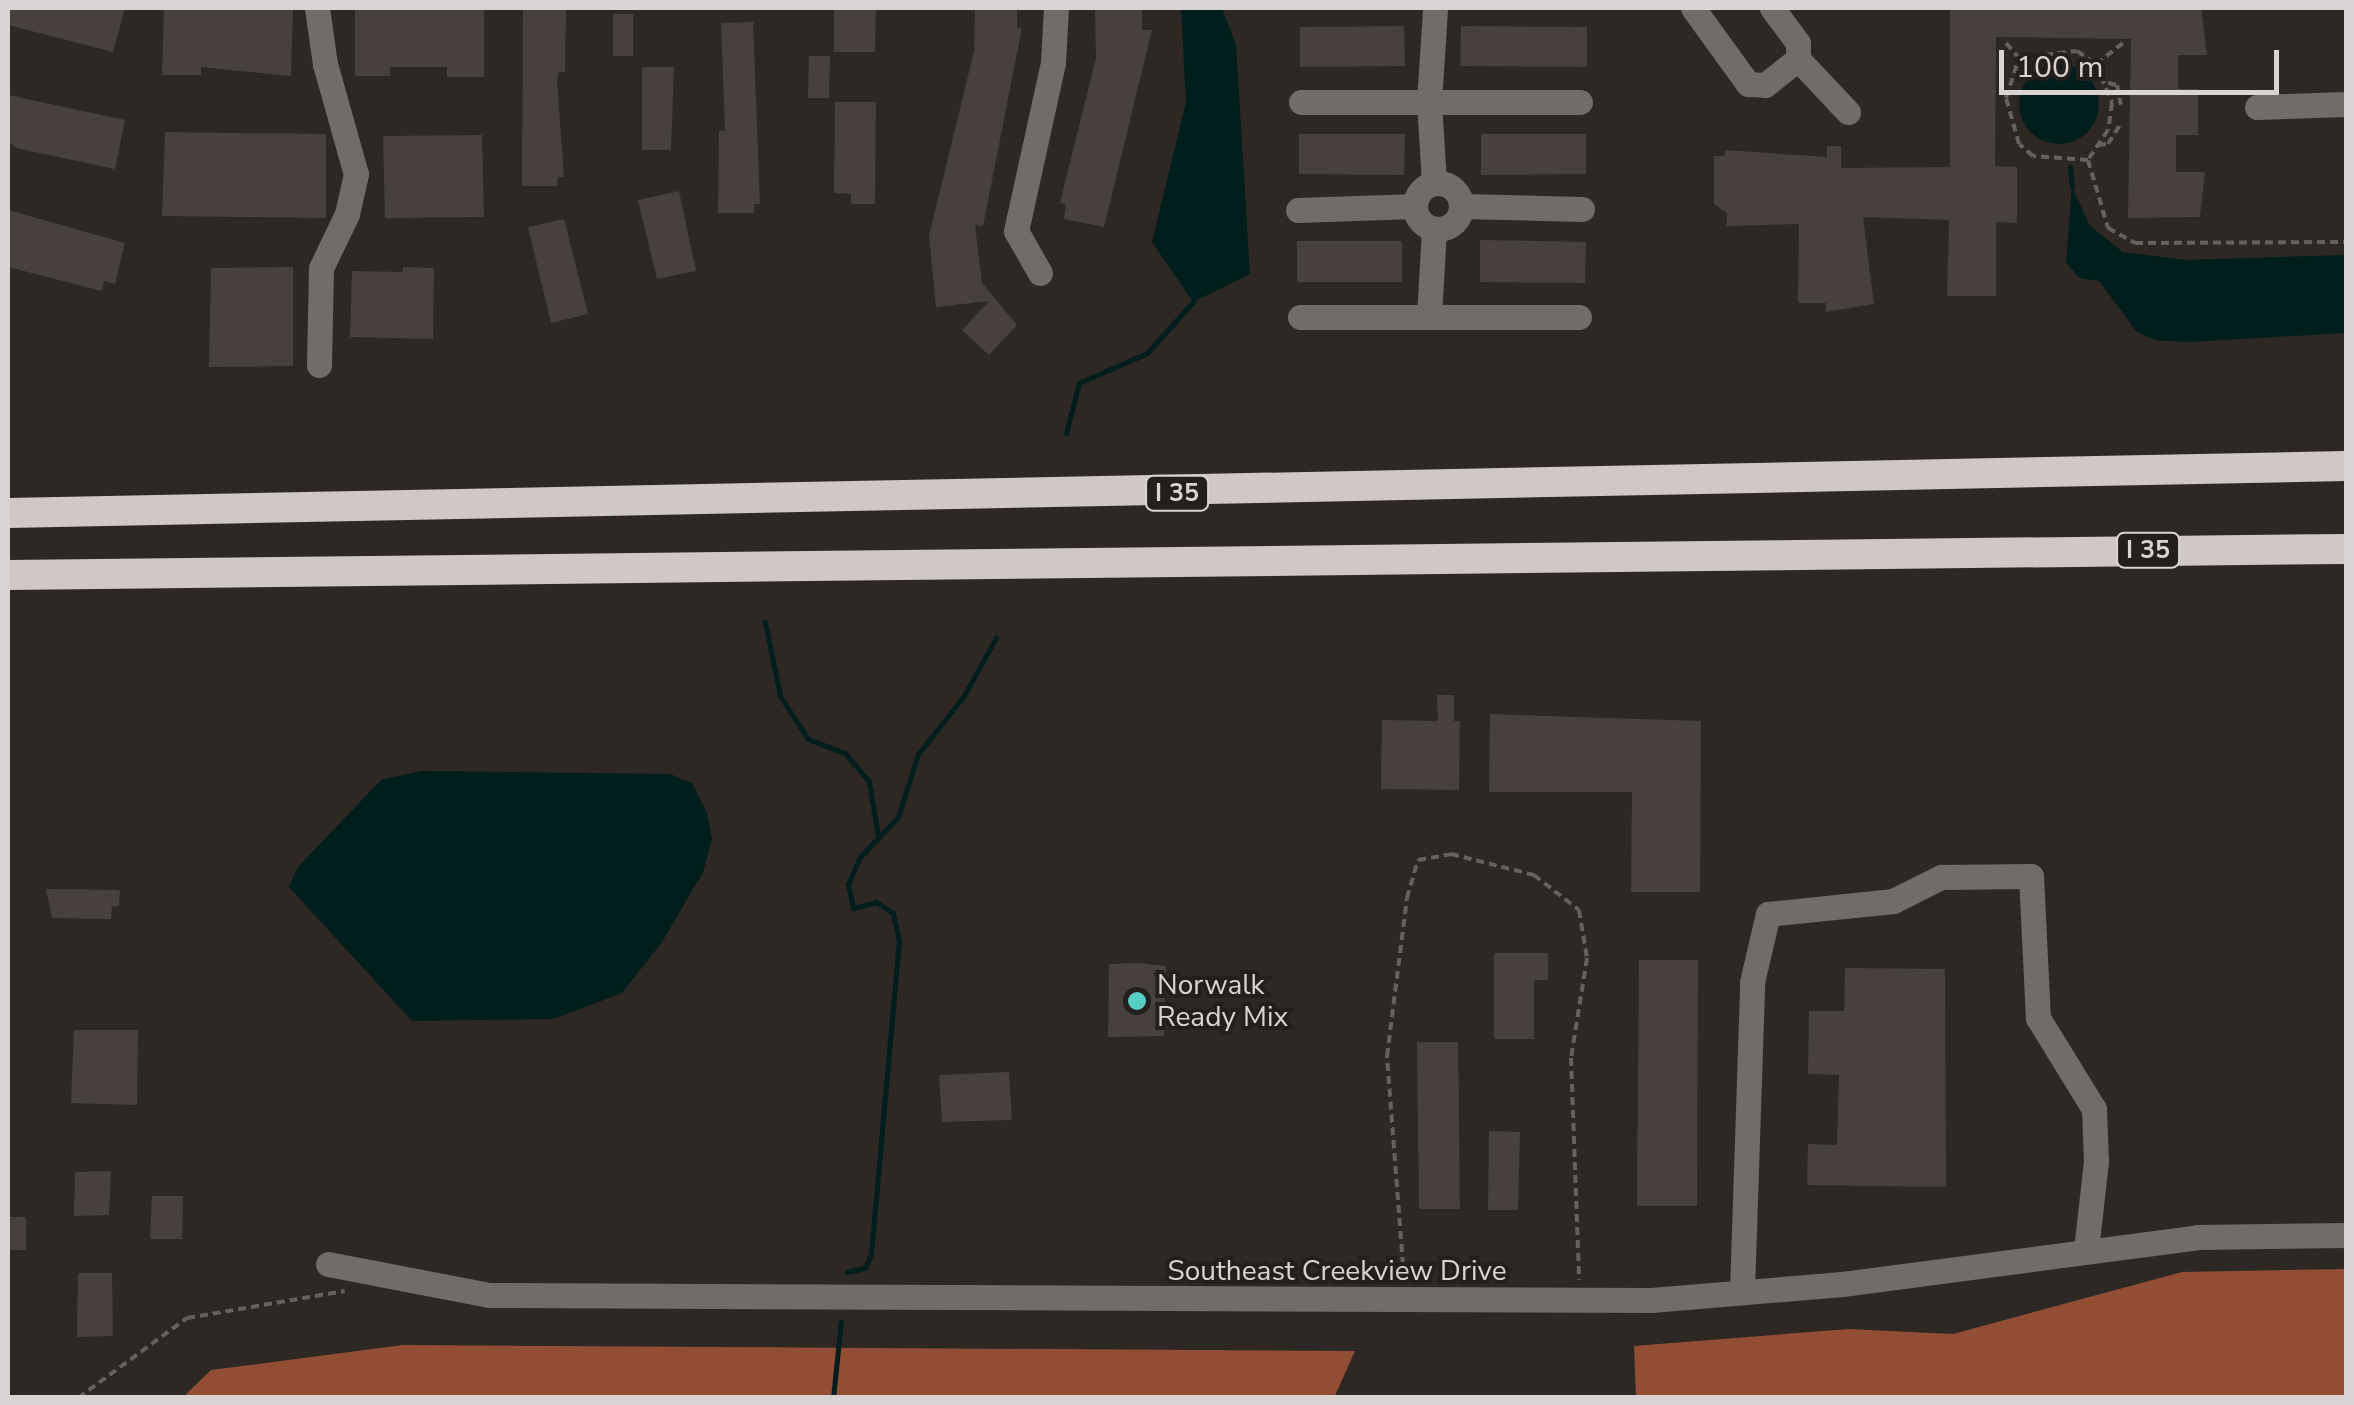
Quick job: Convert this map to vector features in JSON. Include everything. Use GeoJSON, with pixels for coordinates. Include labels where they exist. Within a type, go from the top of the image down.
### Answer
{"type":"FeatureCollection","features":[{"type":"Feature","properties":{"kind":"highway","name":"I 35"},"geometry":{"type":"LineString","coordinates":[[8,512],[2346,466]]}},
{"type":"Feature","properties":{"kind":"highway","name":"I 35"},"geometry":{"type":"LineString","coordinates":[[8,575],[2346,550]]}},
{"type":"Feature","properties":{"kind":"street"},"geometry":{"type":"LineString","coordinates":[[318,8],[325,64],[356,174],[347,214],[321,268],[319,365]]}},
{"type":"Feature","properties":{"kind":"street"},"geometry":{"type":"LineString","coordinates":[[1040,273],[1016,232],[1053,63],[1056,8]]}},
{"type":"Feature","properties":{"kind":"street"},"geometry":{"type":"LineString","coordinates":[[1434,183],[1428,102],[1435,8]]}},
{"type":"Feature","properties":{"kind":"street"},"geometry":{"type":"LineString","coordinates":[[1693,8],[1748,84],[1765,85],[1798,59]]}},
{"type":"Feature","properties":{"kind":"street"},"geometry":{"type":"LineString","coordinates":[[1772,8],[1798,43],[1798,59],[1848,112]]}},
{"type":"Feature","properties":{"kind":"street"},"geometry":{"type":"LineString","coordinates":[[1301,102],[1580,102]]}},
{"type":"Feature","properties":{"kind":"street"},"geometry":{"type":"LineString","coordinates":[[2257,107],[2346,104]]}},
{"type":"Feature","properties":{"kind":"street"},"geometry":{"type":"LineString","coordinates":[[1434,183],[1452,188],[1461,206],[1453,224],[1434,229],[1418,219],[1414,206],[1419,192],[1434,183]]}},
{"type":"Feature","properties":{"kind":"street"},"geometry":{"type":"LineString","coordinates":[[1298,210],[1414,206]]}},
{"type":"Feature","properties":{"kind":"street"},"geometry":{"type":"LineString","coordinates":[[1461,206],[1582,208]]}},
{"type":"Feature","properties":{"kind":"street"},"geometry":{"type":"LineString","coordinates":[[1429,316],[1434,229]]}},
{"type":"Feature","properties":{"kind":"street"},"geometry":{"type":"LineString","coordinates":[[1300,317],[1579,316]]}},
{"type":"Feature","properties":{"kind":"street"},"geometry":{"type":"LineString","coordinates":[[1742,1292],[1752,982],[1768,914],[1893,901],[1942,877],[2031,876],[2038,1018],[2094,1110],[2096,1161],[2086,1250]]}},
{"type":"Feature","properties":{"kind":"street","name":"Southeast Creekview Drive"},"geometry":{"type":"LineString","coordinates":[[328,1264],[384,1279],[489,1295],[1580,1300],[1742,1292],[2198,1237],[2346,1235]]}},
{"type":"Feature","properties":{"kind":"path"},"geometry":{"type":"LineString","coordinates":[[2096,64],[2124,42]]}},
{"type":"Feature","properties":{"kind":"path"},"geometry":{"type":"LineString","coordinates":[[2006,43],[2020,58]]}},
{"type":"Feature","properties":{"kind":"path"},"geometry":{"type":"LineString","coordinates":[[2020,58],[2076,51],[2096,64],[2108,83],[2108,130],[2088,160]]}},
{"type":"Feature","properties":{"kind":"path"},"geometry":{"type":"LineString","coordinates":[[2020,58],[2006,98],[2020,144],[2033,156],[2088,160]]}},
{"type":"Feature","properties":{"kind":"path"},"geometry":{"type":"LineString","coordinates":[[2108,83],[2117,85],[2121,105]]}},
{"type":"Feature","properties":{"kind":"path"},"geometry":{"type":"LineString","coordinates":[[2098,145],[2108,144],[2120,125]]}},
{"type":"Feature","properties":{"kind":"path"},"geometry":{"type":"LineString","coordinates":[[2088,160],[2108,228],[2135,243],[2346,242]]}},
{"type":"Feature","properties":{"kind":"path"},"geometry":{"type":"LineString","coordinates":[[1406,1300],[1387,1056],[1400,992],[1407,898],[1418,860],[1451,854],[1534,875],[1579,910],[1587,958],[1571,1058],[1580,1300]]}},
{"type":"Feature","properties":{"kind":"path"},"geometry":{"type":"LineString","coordinates":[[78,1398],[187,1318],[288,1305],[384,1279]]}},
{"type":"Feature","properties":{"kind":"shaded area"},"geometry":{"type":"Polygon","coordinates":[[[2346,1269],[2346,1397],[1636,1397],[1634,1346],[1849,1329],[1953,1334],[2182,1272],[2346,1269]]]}},
{"type":"Feature","properties":{"kind":"shaded area"},"geometry":{"type":"Polygon","coordinates":[[[403,1345],[1355,1351],[1334,1398],[183,1397],[211,1370],[403,1345]]]}},
{"type":"Feature","properties":{"kind":"water"},"geometry":{"type":"Polygon","coordinates":[[[1181,8],[1222,8],[1236,45],[1250,274],[1193,302],[1152,242],[1186,102],[1181,8]]]}},
{"type":"Feature","properties":{"kind":"water"},"geometry":{"type":"Polygon","coordinates":[[[2059,64],[2074,67],[2087,76],[2096,89],[2096,119],[2087,132],[2074,141],[2059,144],[2044,141],[2031,132],[2022,119],[2019,104],[2022,89],[2031,76],[2044,67],[2059,64]]]}},
{"type":"Feature","properties":{"kind":"water"},"geometry":{"type":"Polygon","coordinates":[[[2072,187],[2090,226],[2123,252],[2185,260],[2346,255],[2346,333],[2189,342],[2155,340],[2137,332],[2099,281],[2079,278],[2066,262],[2072,187]]]}},
{"type":"Feature","properties":{"kind":"water"},"geometry":{"type":"Polygon","coordinates":[[[421,771],[670,774],[692,783],[707,813],[712,839],[703,872],[662,942],[622,993],[553,1019],[412,1021],[289,887],[297,868],[381,780],[421,771]]]}},
{"type":"Feature","properties":{"kind":"building"},"geometry":{"type":"Polygon","coordinates":[[[8,8],[125,8],[113,52],[8,25],[8,8]]]}},
{"type":"Feature","properties":{"kind":"building"},"geometry":{"type":"Polygon","coordinates":[[[164,8],[293,8],[291,76],[201,67],[201,75],[162,75],[164,8]]]}},
{"type":"Feature","properties":{"kind":"building"},"geometry":{"type":"Polygon","coordinates":[[[355,8],[484,8],[484,77],[447,77],[447,67],[390,67],[390,76],[355,76],[355,8]]]}},
{"type":"Feature","properties":{"kind":"building"},"geometry":{"type":"Polygon","coordinates":[[[523,8],[566,9],[565,72],[559,72],[557,81],[564,177],[558,177],[557,186],[522,186],[523,8]]]}},
{"type":"Feature","properties":{"kind":"building"},"geometry":{"type":"Polygon","coordinates":[[[834,8],[876,8],[875,52],[834,52],[834,8]]]}},
{"type":"Feature","properties":{"kind":"building"},"geometry":{"type":"Polygon","coordinates":[[[975,8],[1017,8],[1017,28],[1022,28],[983,226],[975,225],[982,283],[1017,325],[989,355],[962,330],[989,301],[936,307],[929,236],[974,51],[975,8]]]}},
{"type":"Feature","properties":{"kind":"building"},"geometry":{"type":"Polygon","coordinates":[[[1095,8],[1142,8],[1142,30],[1152,30],[1104,227],[1064,219],[1066,204],[1060,203],[1096,58],[1095,8]]]}},
{"type":"Feature","properties":{"kind":"building"},"geometry":{"type":"Polygon","coordinates":[[[1950,8],[2201,8],[2207,55],[2178,55],[2178,89],[2198,89],[2198,135],[2176,135],[2176,172],[2205,172],[2200,217],[2128,218],[2131,39],[1996,37],[1995,166],[2017,167],[2017,223],[1996,222],[1996,296],[1947,296],[1949,220],[1863,217],[1874,304],[1826,312],[1826,303],[1798,303],[1799,224],[1727,226],[1727,213],[1714,204],[1714,156],[1725,156],[1725,150],[1827,157],[1827,146],[1841,146],[1841,168],[1950,167],[1950,8]]]}},
{"type":"Feature","properties":{"kind":"building"},"geometry":{"type":"Polygon","coordinates":[[[613,14],[633,14],[633,56],[613,56],[613,14]]]}},
{"type":"Feature","properties":{"kind":"building"},"geometry":{"type":"Polygon","coordinates":[[[753,22],[760,204],[754,204],[754,213],[718,213],[719,131],[725,131],[721,23],[753,22]]]}},
{"type":"Feature","properties":{"kind":"building"},"geometry":{"type":"Polygon","coordinates":[[[1404,26],[1405,66],[1300,67],[1300,27],[1404,26]]]}},
{"type":"Feature","properties":{"kind":"building"},"geometry":{"type":"Polygon","coordinates":[[[1461,26],[1587,27],[1587,67],[1460,66],[1461,26]]]}},
{"type":"Feature","properties":{"kind":"building"},"geometry":{"type":"Polygon","coordinates":[[[809,56],[830,56],[829,98],[808,98],[809,56]]]}},
{"type":"Feature","properties":{"kind":"building"},"geometry":{"type":"Polygon","coordinates":[[[642,67],[674,67],[671,150],[642,150],[642,67]]]}},
{"type":"Feature","properties":{"kind":"building"},"geometry":{"type":"Polygon","coordinates":[[[8,95],[125,120],[115,169],[16,148],[8,141],[8,95]]]}},
{"type":"Feature","properties":{"kind":"building"},"geometry":{"type":"Polygon","coordinates":[[[835,102],[876,102],[875,204],[851,204],[851,194],[834,193],[835,102]]]}},
{"type":"Feature","properties":{"kind":"building"},"geometry":{"type":"Polygon","coordinates":[[[165,132],[326,134],[326,218],[162,216],[165,132]]]}},
{"type":"Feature","properties":{"kind":"building"},"geometry":{"type":"Polygon","coordinates":[[[1299,134],[1405,134],[1404,175],[1299,174],[1299,134]]]}},
{"type":"Feature","properties":{"kind":"building"},"geometry":{"type":"Polygon","coordinates":[[[1481,134],[1586,134],[1586,174],[1481,175],[1481,134]]]}},
{"type":"Feature","properties":{"kind":"building"},"geometry":{"type":"Polygon","coordinates":[[[482,135],[484,217],[385,218],[383,136],[482,135]]]}},
{"type":"Feature","properties":{"kind":"building"},"geometry":{"type":"Polygon","coordinates":[[[679,191],[696,271],[657,279],[638,200],[679,191]]]}},
{"type":"Feature","properties":{"kind":"building"},"geometry":{"type":"Polygon","coordinates":[[[8,210],[125,243],[115,284],[104,281],[102,291],[8,267],[8,210]]]}},
{"type":"Feature","properties":{"kind":"building"},"geometry":{"type":"Polygon","coordinates":[[[564,219],[588,314],[551,323],[528,227],[564,219]]]}},
{"type":"Feature","properties":{"kind":"building"},"geometry":{"type":"Polygon","coordinates":[[[1480,240],[1586,242],[1585,283],[1480,282],[1480,240]]]}},
{"type":"Feature","properties":{"kind":"building"},"geometry":{"type":"Polygon","coordinates":[[[1297,241],[1402,241],[1402,282],[1297,282],[1297,241]]]}},
{"type":"Feature","properties":{"kind":"building"},"geometry":{"type":"Polygon","coordinates":[[[293,267],[293,366],[209,367],[211,268],[293,267]]]}},
{"type":"Feature","properties":{"kind":"building"},"geometry":{"type":"Polygon","coordinates":[[[403,267],[434,268],[433,339],[350,337],[352,271],[403,272],[403,267]]]}},
{"type":"Feature","properties":{"kind":"building"},"geometry":{"type":"Polygon","coordinates":[[[1437,695],[1454,695],[1454,721],[1460,721],[1459,790],[1381,789],[1382,720],[1438,721],[1437,695]]]}},
{"type":"Feature","properties":{"kind":"building"},"geometry":{"type":"Polygon","coordinates":[[[1490,714],[1701,721],[1700,892],[1631,892],[1632,792],[1489,792],[1490,714]]]}},
{"type":"Feature","properties":{"kind":"building"},"geometry":{"type":"Polygon","coordinates":[[[46,889],[120,890],[119,906],[112,906],[111,919],[52,918],[46,889]]]}},
{"type":"Feature","properties":{"kind":"building"},"geometry":{"type":"Polygon","coordinates":[[[1494,953],[1548,953],[1548,980],[1534,980],[1534,1039],[1494,1039],[1494,953]]]}},
{"type":"Feature","properties":{"kind":"building"},"geometry":{"type":"Polygon","coordinates":[[[1639,960],[1698,960],[1697,1206],[1637,1206],[1639,960]]]}},
{"type":"Feature","properties":{"kind":"building","name":"Norwalk Ready Mix"},"geometry":{"type":"Polygon","coordinates":[[[1109,964],[1166,966],[1164,1036],[1108,1037],[1109,964]]]}},
{"type":"Feature","properties":{"kind":"building"},"geometry":{"type":"Polygon","coordinates":[[[1845,968],[1945,969],[1946,1187],[1807,1185],[1808,1144],[1837,1145],[1839,1075],[1808,1074],[1809,1011],[1844,1011],[1845,968]]]}},
{"type":"Feature","properties":{"kind":"building"},"geometry":{"type":"Polygon","coordinates":[[[74,1030],[138,1030],[137,1105],[71,1103],[74,1030]]]}},
{"type":"Feature","properties":{"kind":"building"},"geometry":{"type":"Polygon","coordinates":[[[1417,1042],[1458,1042],[1460,1209],[1419,1209],[1417,1042]]]}},
{"type":"Feature","properties":{"kind":"building"},"geometry":{"type":"Polygon","coordinates":[[[1009,1072],[1012,1120],[942,1122],[939,1075],[1009,1072]]]}},
{"type":"Feature","properties":{"kind":"building"},"geometry":{"type":"Polygon","coordinates":[[[1489,1131],[1520,1132],[1518,1210],[1488,1210],[1489,1131]]]}},
{"type":"Feature","properties":{"kind":"building"},"geometry":{"type":"Polygon","coordinates":[[[111,1171],[109,1215],[74,1216],[75,1172],[111,1171]]]}},
{"type":"Feature","properties":{"kind":"building"},"geometry":{"type":"Polygon","coordinates":[[[152,1196],[183,1196],[182,1239],[150,1239],[152,1196]]]}},
{"type":"Feature","properties":{"kind":"building"},"geometry":{"type":"Polygon","coordinates":[[[8,1217],[26,1217],[26,1250],[8,1250],[8,1217]]]}},
{"type":"Feature","properties":{"kind":"building"},"geometry":{"type":"Polygon","coordinates":[[[78,1273],[112,1273],[113,1336],[77,1337],[78,1273]]]}},
{"type":"Feature","properties":{"kind":"waterway"},"geometry":{"type":"LineString","coordinates":[[2070,167],[2072,187]]}},
{"type":"Feature","properties":{"kind":"waterway"},"geometry":{"type":"LineString","coordinates":[[1066,433],[1079,383],[1147,353],[1193,302]]}},
{"type":"Feature","properties":{"kind":"waterway"},"geometry":{"type":"LineString","coordinates":[[765,622],[780,696],[808,739],[845,753],[869,782],[878,836]]}},
{"type":"Feature","properties":{"kind":"waterway"},"geometry":{"type":"LineString","coordinates":[[847,1272],[865,1268],[871,1254],[899,940],[893,913],[876,902],[853,908],[848,884],[860,857],[898,817],[918,754],[963,697],[996,638]]}},
{"type":"Feature","properties":{"kind":"waterway"},"geometry":{"type":"LineString","coordinates":[[833,1398],[841,1321]]}},
{"type":"Feature","properties":{"kind":"place","name":"Norwalk Ready Mix"},"geometry":{"type":"Point","coordinates":[1137,1001]}}]}
